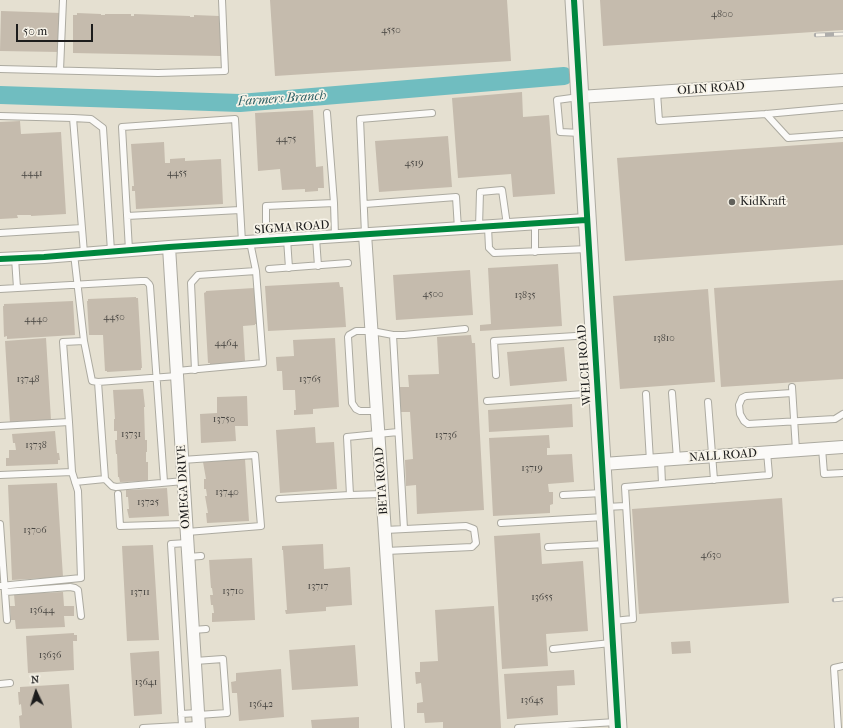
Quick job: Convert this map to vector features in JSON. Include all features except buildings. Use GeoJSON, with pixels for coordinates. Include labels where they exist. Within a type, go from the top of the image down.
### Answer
{"type":"FeatureCollection","features":[{"type":"Feature","properties":{"kind":"street","name":"WELCH ROAD"},"geometry":{"type":"LineString","coordinates":[[574,0],[586,220],[603,464],[618,725]]}},
{"type":"Feature","properties":{"kind":"street","name":"OLIN ROAD"},"geometry":{"type":"LineString","coordinates":[[579,97],[843,80]]}},
{"type":"Feature","properties":{"kind":"street","name":"SIGMA ROAD"},"geometry":{"type":"LineString","coordinates":[[0,259],[586,220]]}},
{"type":"Feature","properties":{"kind":"street","name":"BETA ROAD"},"geometry":{"type":"LineString","coordinates":[[366,234],[398,728]]}},
{"type":"Feature","properties":{"kind":"street","name":"OMEGA DRIVE"},"geometry":{"type":"LineString","coordinates":[[169,247],[198,720]]}},
{"type":"Feature","properties":{"kind":"street","name":"NALL ROAD"},"geometry":{"type":"LineString","coordinates":[[603,464],[843,446]]}},
{"type":"Feature","properties":{"kind":"lane"},"geometry":{"type":"LineString","coordinates":[[60,70],[63,0]]}},
{"type":"Feature","properties":{"kind":"lane"},"geometry":{"type":"LineString","coordinates":[[0,69],[158,73],[225,71],[222,0]]}},
{"type":"Feature","properties":{"kind":"lane"},"geometry":{"type":"LineString","coordinates":[[657,93],[659,121],[843,107]]}},
{"type":"Feature","properties":{"kind":"lane"},"geometry":{"type":"LineString","coordinates":[[579,97],[556,100],[560,132],[581,133]]}},
{"type":"Feature","properties":{"kind":"lane"},"geometry":{"type":"LineString","coordinates":[[327,113],[335,236]]}},
{"type":"Feature","properties":{"kind":"lane"},"geometry":{"type":"LineString","coordinates":[[366,234],[360,119],[432,113]]}},
{"type":"Feature","properties":{"kind":"lane"},"geometry":{"type":"LineString","coordinates":[[766,114],[788,138],[843,134]]}},
{"type":"Feature","properties":{"kind":"lane"},"geometry":{"type":"LineString","coordinates":[[0,116],[91,119],[103,128],[110,251]]}},
{"type":"Feature","properties":{"kind":"lane"},"geometry":{"type":"LineString","coordinates":[[73,118],[82,228],[77,284],[84,341],[92,381],[98,382],[157,378],[195,370],[263,363],[256,271],[246,242],[240,210],[235,119],[122,127],[129,250]]}},
{"type":"Feature","properties":{"kind":"lane"},"geometry":{"type":"LineString","coordinates":[[507,225],[502,190],[480,192],[483,227],[489,248],[494,253],[588,249]]}},
{"type":"Feature","properties":{"kind":"lane"},"geometry":{"type":"LineString","coordinates":[[365,204],[456,197],[458,228]]}},
{"type":"Feature","properties":{"kind":"lane"},"geometry":{"type":"LineString","coordinates":[[266,241],[266,206],[334,203]]}},
{"type":"Feature","properties":{"kind":"lane"},"geometry":{"type":"LineString","coordinates":[[127,216],[240,210]]}},
{"type":"Feature","properties":{"kind":"lane"},"geometry":{"type":"LineString","coordinates":[[535,224],[535,252]]}},
{"type":"Feature","properties":{"kind":"lane"},"geometry":{"type":"LineString","coordinates":[[0,233],[82,228]]}},
{"type":"Feature","properties":{"kind":"lane"},"geometry":{"type":"LineString","coordinates":[[316,238],[318,266]]}},
{"type":"Feature","properties":{"kind":"lane"},"geometry":{"type":"LineString","coordinates":[[287,239],[289,268]]}},
{"type":"Feature","properties":{"kind":"lane"},"geometry":{"type":"LineString","coordinates":[[15,258],[17,288]]}},
{"type":"Feature","properties":{"kind":"lane"},"geometry":{"type":"LineString","coordinates":[[269,269],[348,264]]}},
{"type":"Feature","properties":{"kind":"lane"},"geometry":{"type":"LineString","coordinates":[[195,370],[190,283],[198,275],[256,271]]}},
{"type":"Feature","properties":{"kind":"lane"},"geometry":{"type":"LineString","coordinates":[[0,289],[142,281],[146,281],[149,284],[164,482]]}},
{"type":"Feature","properties":{"kind":"lane"},"geometry":{"type":"LineString","coordinates":[[377,411],[360,411],[356,409],[351,400],[348,337],[356,331],[372,330],[393,335],[404,335],[465,329]]}},
{"type":"Feature","properties":{"kind":"lane"},"geometry":{"type":"LineString","coordinates":[[393,335],[404,529]]}},
{"type":"Feature","properties":{"kind":"lane"},"geometry":{"type":"LineString","coordinates":[[496,375],[494,341],[594,335]]}},
{"type":"Feature","properties":{"kind":"lane"},"geometry":{"type":"LineString","coordinates":[[3,588],[81,578],[78,491],[72,472],[63,342],[84,341]]}},
{"type":"Feature","properties":{"kind":"lane"},"geometry":{"type":"LineString","coordinates":[[98,382],[105,479],[112,486],[116,487],[184,481]]}},
{"type":"Feature","properties":{"kind":"lane"},"geometry":{"type":"LineString","coordinates":[[796,450],[795,421],[792,390],[746,396],[742,398],[739,405],[740,414],[744,421],[748,424],[795,421],[835,419],[843,414]]}},
{"type":"Feature","properties":{"kind":"lane"},"geometry":{"type":"LineString","coordinates":[[488,401],[598,393]]}},
{"type":"Feature","properties":{"kind":"lane"},"geometry":{"type":"LineString","coordinates":[[672,393],[677,459]]}},
{"type":"Feature","properties":{"kind":"lane"},"geometry":{"type":"LineString","coordinates":[[646,394],[656,460],[662,484]]}},
{"type":"Feature","properties":{"kind":"lane"},"geometry":{"type":"LineString","coordinates":[[708,402],[714,480]]}},
{"type":"Feature","properties":{"kind":"lane"},"geometry":{"type":"LineString","coordinates":[[0,426],[69,422]]}},
{"type":"Feature","properties":{"kind":"lane"},"geometry":{"type":"LineString","coordinates":[[350,495],[347,437],[398,432]]}},
{"type":"Feature","properties":{"kind":"lane"},"geometry":{"type":"LineString","coordinates":[[822,448],[824,474],[843,473]]}},
{"type":"Feature","properties":{"kind":"lane"},"geometry":{"type":"LineString","coordinates":[[611,621],[633,619],[625,487],[769,475],[767,452]]}},
{"type":"Feature","properties":{"kind":"lane"},"geometry":{"type":"LineString","coordinates":[[118,494],[120,526],[187,533],[261,526],[255,455],[182,460]]}},
{"type":"Feature","properties":{"kind":"lane"},"geometry":{"type":"LineString","coordinates":[[0,475],[72,472]]}},
{"type":"Feature","properties":{"kind":"lane"},"geometry":{"type":"LineString","coordinates":[[75,482],[105,479]]}},
{"type":"Feature","properties":{"kind":"lane"},"geometry":{"type":"LineString","coordinates":[[279,499],[382,494]]}},
{"type":"Feature","properties":{"kind":"lane"},"geometry":{"type":"LineString","coordinates":[[563,495],[605,506]]}},
{"type":"Feature","properties":{"kind":"lane"},"geometry":{"type":"LineString","coordinates":[[501,523],[605,506],[626,506]]}},
{"type":"Feature","properties":{"kind":"lane"},"geometry":{"type":"LineString","coordinates":[[0,524],[3,588],[7,620]]}},
{"type":"Feature","properties":{"kind":"lane"},"geometry":{"type":"LineString","coordinates":[[385,530],[466,526],[474,529],[476,543],[472,547],[386,551]]}},
{"type":"Feature","properties":{"kind":"lane"},"geometry":{"type":"LineString","coordinates":[[182,726],[171,544],[187,533]]}},
{"type":"Feature","properties":{"kind":"lane"},"geometry":{"type":"LineString","coordinates":[[548,547],[607,543]]}},
{"type":"Feature","properties":{"kind":"lane"},"geometry":{"type":"LineString","coordinates":[[188,557],[202,556]]}},
{"type":"Feature","properties":{"kind":"lane"},"geometry":{"type":"LineString","coordinates":[[3,588],[75,588],[78,590],[80,616]]}},
{"type":"Feature","properties":{"kind":"lane"},"geometry":{"type":"LineString","coordinates":[[193,630],[206,629]]}},
{"type":"Feature","properties":{"kind":"lane"},"geometry":{"type":"LineString","coordinates":[[553,649],[613,643]]}},
{"type":"Feature","properties":{"kind":"lane"},"geometry":{"type":"LineString","coordinates":[[143,728],[182,726],[198,720],[227,713],[223,659],[195,661]]}},
{"type":"Feature","properties":{"kind":"lane"},"geometry":{"type":"LineString","coordinates":[[838,728],[834,668],[843,666]]}},
{"type":"Feature","properties":{"kind":"lane"},"geometry":{"type":"LineString","coordinates":[[0,684],[10,683]]}},
{"type":"Feature","properties":{"kind":"lane"},"geometry":{"type":"LineString","coordinates":[[182,714],[198,720]]}},
{"type":"Feature","properties":{"kind":"lane"},"geometry":{"type":"LineString","coordinates":[[518,728],[618,725]]}},
{"type":"Feature","properties":{"kind":"waterway","name":"Farmers Branch"},"geometry":{"type":"LineString","coordinates":[[0,95],[240,103],[564,76]]}},
{"type":"Feature","properties":{"kind":"railway"},"geometry":{"type":"LineString","coordinates":[[816,35],[843,34]]}},
{"type":"Feature","properties":{"kind":"railway"},"geometry":{"type":"LineString","coordinates":[[834,600],[843,599]]}},
{"type":"Feature","properties":{"kind":"cycle path"},"geometry":{"type":"LineString","coordinates":[[574,0],[618,728]]}},
{"type":"Feature","properties":{"kind":"cycle path"},"geometry":{"type":"LineString","coordinates":[[0,259],[586,220]]}},
{"type":"Feature","properties":{"kind":"place","name":"KidKraft"},"geometry":{"type":"Point","coordinates":[732,202]}}]}
